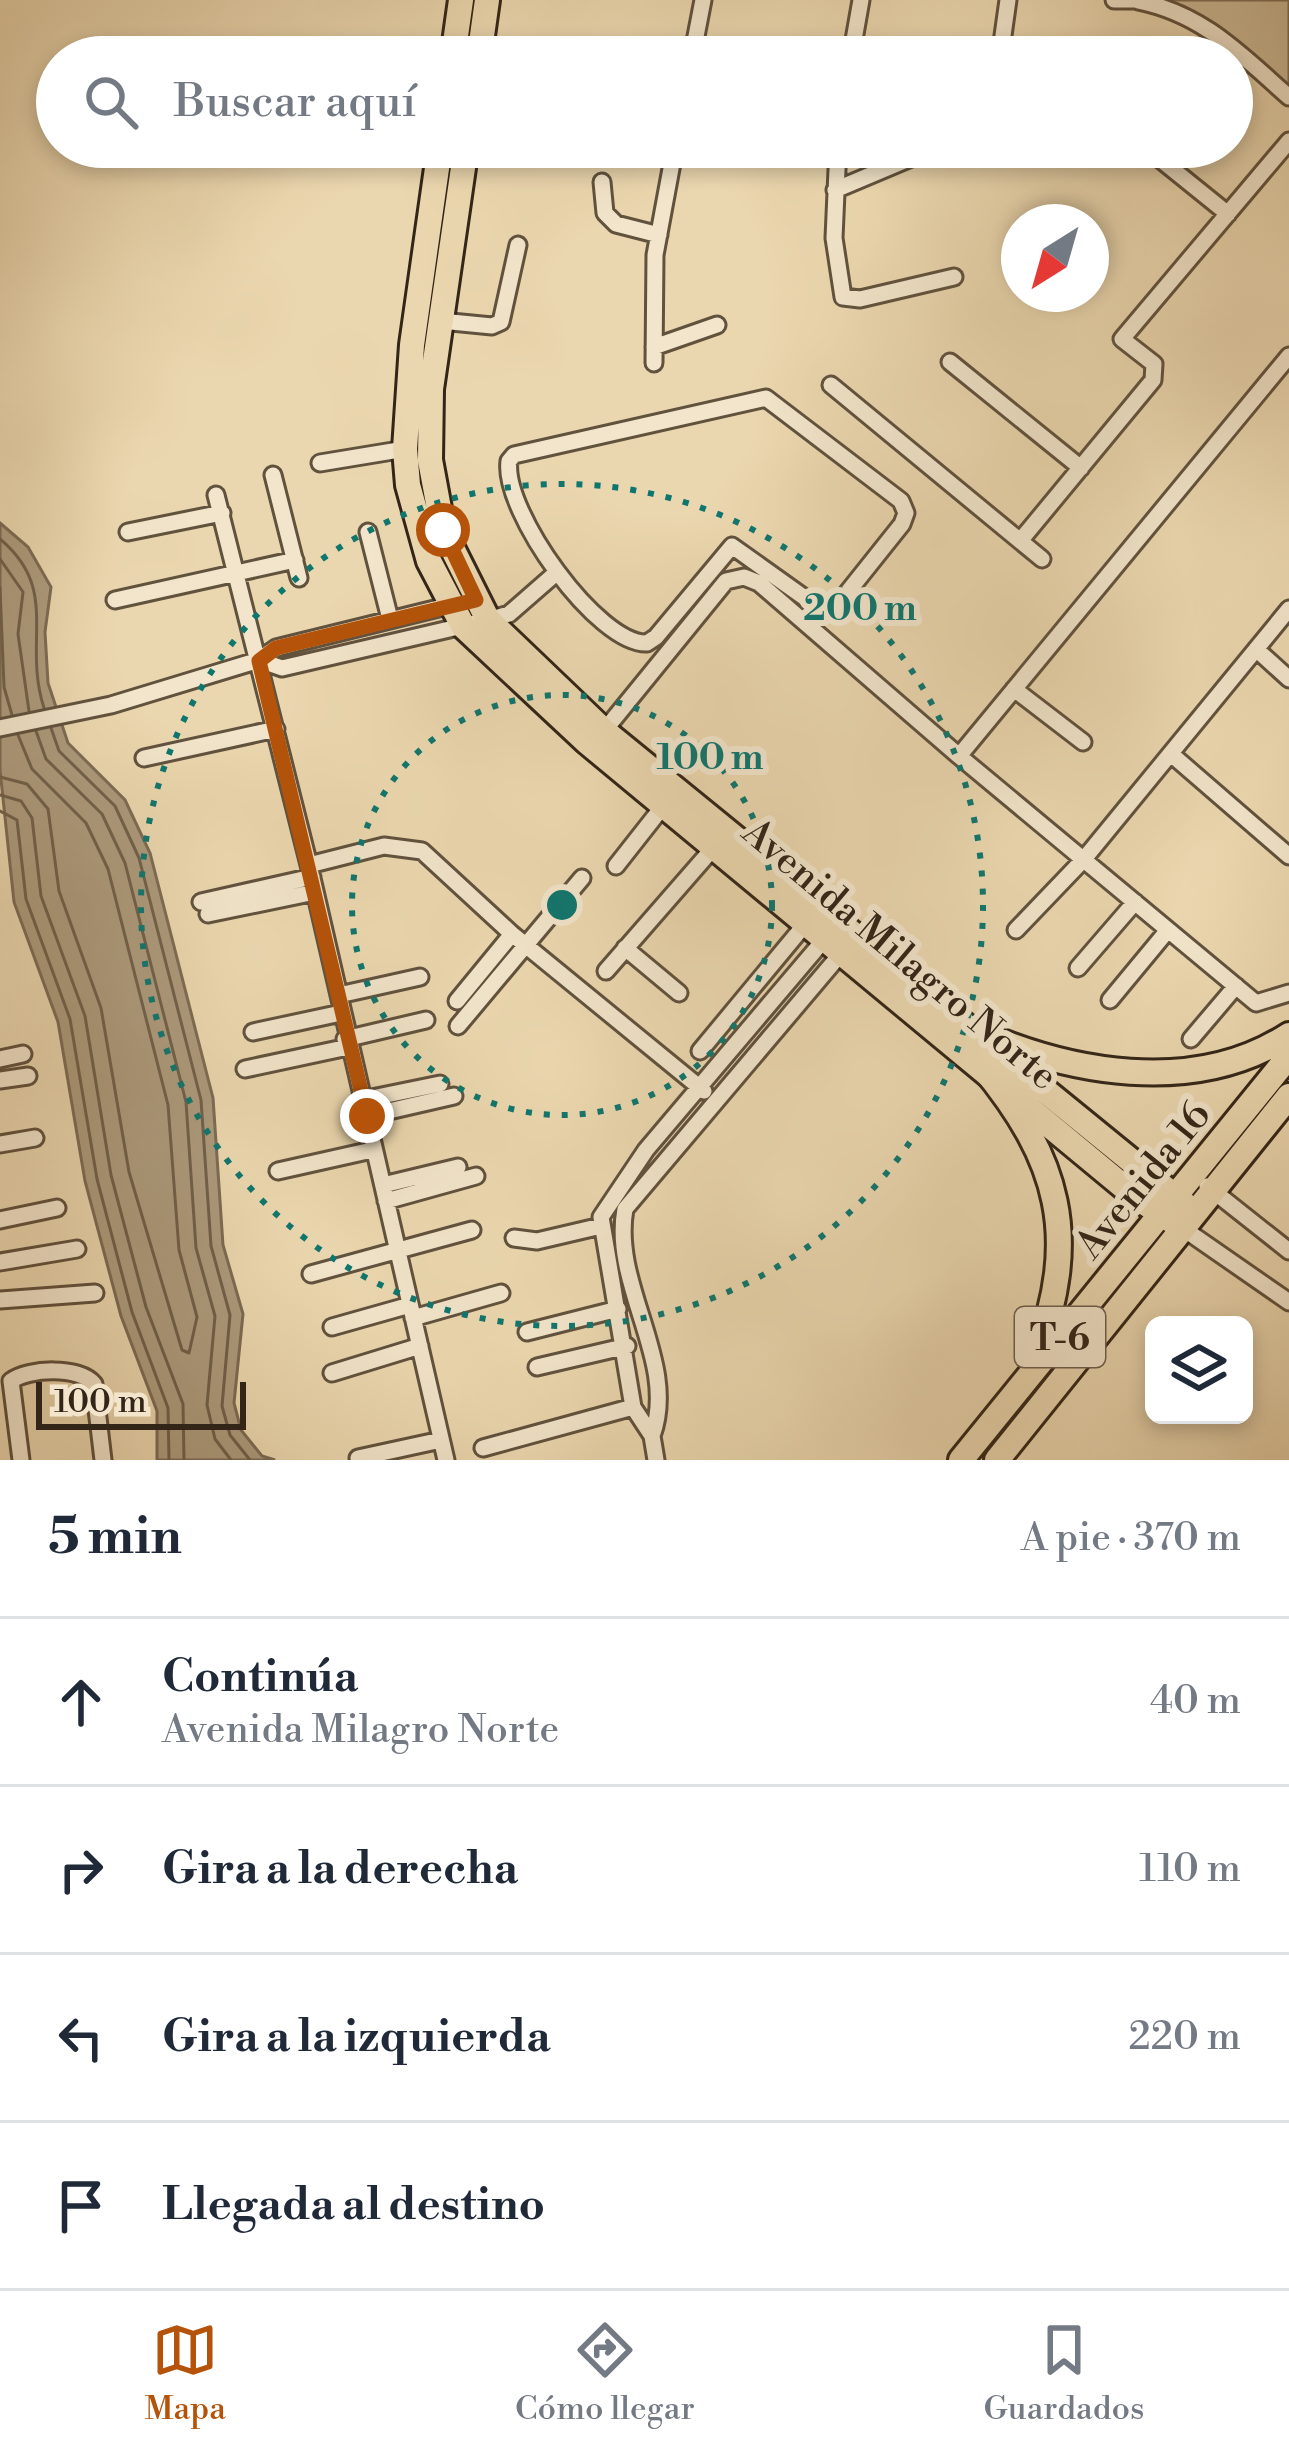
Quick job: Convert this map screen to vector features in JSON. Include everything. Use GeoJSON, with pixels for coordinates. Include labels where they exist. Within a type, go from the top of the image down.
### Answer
{"type":"FeatureCollection","features":[{"type":"Feature","properties":{"kind":"main road"},"geometry":{"type":"LineString","coordinates":[[461,36],[474,2]]}},
{"type":"Feature","properties":{"kind":"main road"},"geometry":{"type":"LineString","coordinates":[[474,2],[477,36]]}},
{"type":"Feature","properties":{"kind":"main road","name":"Avenida Milagro Norte"},"geometry":{"type":"LineString","coordinates":[[437,168],[412,345],[405,449],[416,521],[429,561],[532,694],[715,846],[971,1029],[1177,1213]]}},
{"type":"Feature","properties":{"kind":"main road","name":"Avenida Milagro Norte"},"geometry":{"type":"LineString","coordinates":[[463,168],[431,389],[430,460],[443,530],[470,613],[981,1065],[1177,1213]]}},
{"type":"Feature","properties":{"kind":"main road"},"geometry":{"type":"LineString","coordinates":[[971,1029],[1063,1064],[1132,1073],[1217,1066],[1289,1036]]}},
{"type":"Feature","properties":{"kind":"main road","name":"Avenida 16"},"geometry":{"type":"LineString","coordinates":[[1202,1183],[1289,1056]]}},
{"type":"Feature","properties":{"kind":"main road"},"geometry":{"type":"LineString","coordinates":[[981,1065],[1038,1142],[1060,1230],[1059,1276],[1029,1375]]}},
{"type":"Feature","properties":{"kind":"main road","name":"Avenida 16"},"geometry":{"type":"LineString","coordinates":[[961,1460],[1029,1375],[1202,1183],[1289,1096]]}},
{"type":"Feature","properties":{"kind":"main road","name":"Avenida 16"},"geometry":{"type":"LineString","coordinates":[[997,1460],[1177,1213]]}},
{"type":"Feature","properties":{"kind":"street"},"geometry":{"type":"LineString","coordinates":[[696,36],[703,0]]}},
{"type":"Feature","properties":{"kind":"street"},"geometry":{"type":"LineString","coordinates":[[855,36],[861,0]]}},
{"type":"Feature","properties":{"kind":"street"},"geometry":{"type":"LineString","coordinates":[[1003,36],[1008,0]]}},
{"type":"Feature","properties":{"kind":"street"},"geometry":{"type":"LineString","coordinates":[[1114,0],[1177,9],[1220,36]]}},
{"type":"Feature","properties":{"kind":"street"},"geometry":{"type":"LineString","coordinates":[[1253,65],[1289,97]]}},
{"type":"Feature","properties":{"kind":"street"},"geometry":{"type":"LineString","coordinates":[[1021,542],[1157,371],[1122,339],[1289,141]]}},
{"type":"Feature","properties":{"kind":"street"},"geometry":{"type":"LineString","coordinates":[[671,168],[651,304],[654,355],[717,325]]}},
{"type":"Feature","properties":{"kind":"street"},"geometry":{"type":"LineString","coordinates":[[837,168],[834,238],[843,297],[860,299],[954,277]]}},
{"type":"Feature","properties":{"kind":"street"},"geometry":{"type":"LineString","coordinates":[[835,190],[887,168]]}},
{"type":"Feature","properties":{"kind":"street"},"geometry":{"type":"LineString","coordinates":[[1171,168],[1228,214]]}},
{"type":"Feature","properties":{"kind":"street"},"geometry":{"type":"LineString","coordinates":[[602,182],[605,213],[616,224],[659,235]]}},
{"type":"Feature","properties":{"kind":"street"},"geometry":{"type":"LineString","coordinates":[[441,321],[492,326],[501,322],[518,245]]}},
{"type":"Feature","properties":{"kind":"street"},"geometry":{"type":"LineString","coordinates":[[959,756],[1289,356]]}},
{"type":"Feature","properties":{"kind":"street"},"geometry":{"type":"LineString","coordinates":[[950,362],[1081,468]]}},
{"type":"Feature","properties":{"kind":"street"},"geometry":{"type":"LineString","coordinates":[[831,385],[1042,559]]}},
{"type":"Feature","properties":{"kind":"street"},"geometry":{"type":"LineString","coordinates":[[766,398],[901,501],[906,513],[836,608],[819,608],[732,546],[647,644],[626,639],[556,573],[525,525],[507,467],[514,455],[766,398]]}},
{"type":"Feature","properties":{"kind":"street"},"geometry":{"type":"LineString","coordinates":[[320,463],[405,449]]}},
{"type":"Feature","properties":{"kind":"street"},"geometry":{"type":"LineString","coordinates":[[273,475],[299,578]]}},
{"type":"Feature","properties":{"kind":"street"},"geometry":{"type":"LineString","coordinates":[[216,495],[312,878],[346,1043],[446,1460]]}},
{"type":"Feature","properties":{"kind":"street"},"geometry":{"type":"LineString","coordinates":[[128,532],[222,513]]}},
{"type":"Feature","properties":{"kind":"street"},"geometry":{"type":"LineString","coordinates":[[368,532],[389,619]]}},
{"type":"Feature","properties":{"kind":"street"},"geometry":{"type":"LineString","coordinates":[[115,600],[295,560]]}},
{"type":"Feature","properties":{"kind":"street"},"geometry":{"type":"LineString","coordinates":[[0,728],[111,705],[259,661],[276,648],[389,619],[509,614],[556,573]]}},
{"type":"Feature","properties":{"kind":"street"},"geometry":{"type":"LineString","coordinates":[[604,731],[727,581],[744,578],[758,584],[1256,1003],[1289,993]]}},
{"type":"Feature","properties":{"kind":"street"},"geometry":{"type":"LineString","coordinates":[[1016,930],[1084,859],[1289,609]]}},
{"type":"Feature","properties":{"kind":"street"},"geometry":{"type":"LineString","coordinates":[[259,661],[282,668],[470,613]]}},
{"type":"Feature","properties":{"kind":"street"},"geometry":{"type":"LineString","coordinates":[[1256,649],[1289,679]]}},
{"type":"Feature","properties":{"kind":"street"},"geometry":{"type":"LineString","coordinates":[[1014,689],[1083,742]]}},
{"type":"Feature","properties":{"kind":"street"},"geometry":{"type":"LineString","coordinates":[[144,758],[276,729]]}},
{"type":"Feature","properties":{"kind":"street"},"geometry":{"type":"LineString","coordinates":[[1171,754],[1289,856]]}},
{"type":"Feature","properties":{"kind":"street"},"geometry":{"type":"LineString","coordinates":[[616,866],[664,805]]}},
{"type":"Feature","properties":{"kind":"street"},"geometry":{"type":"LineString","coordinates":[[606,971],[715,846]]}},
{"type":"Feature","properties":{"kind":"street"},"geometry":{"type":"LineString","coordinates":[[205,908],[312,878],[384,847],[422,851],[512,934],[717,1100]]}},
{"type":"Feature","properties":{"kind":"street"},"geometry":{"type":"LineString","coordinates":[[458,1027],[582,878]]}},
{"type":"Feature","properties":{"kind":"street"},"geometry":{"type":"LineString","coordinates":[[1078,968],[1135,902]]}},
{"type":"Feature","properties":{"kind":"street"},"geometry":{"type":"LineString","coordinates":[[1110,1000],[1168,930]]}},
{"type":"Feature","properties":{"kind":"street"},"geometry":{"type":"LineString","coordinates":[[457,1001],[512,934]]}},
{"type":"Feature","properties":{"kind":"street"},"geometry":{"type":"LineString","coordinates":[[700,1051],[776,961],[835,934]]}},
{"type":"Feature","properties":{"kind":"street"},"geometry":{"type":"LineString","coordinates":[[656,1460],[652,1436],[633,1407],[627,1346],[602,1226],[608,1203],[698,1087],[835,934]]}},
{"type":"Feature","properties":{"kind":"street"},"geometry":{"type":"LineString","coordinates":[[652,1436],[664,1405],[624,1243],[625,1209],[717,1100],[835,934]]}},
{"type":"Feature","properties":{"kind":"street"},"geometry":{"type":"LineString","coordinates":[[625,948],[679,993]]}},
{"type":"Feature","properties":{"kind":"street"},"geometry":{"type":"LineString","coordinates":[[776,961],[795,974]]}},
{"type":"Feature","properties":{"kind":"street"},"geometry":{"type":"LineString","coordinates":[[253,1033],[420,977]]}},
{"type":"Feature","properties":{"kind":"street"},"geometry":{"type":"LineString","coordinates":[[1191,1039],[1236,986]]}},
{"type":"Feature","properties":{"kind":"street"},"geometry":{"type":"LineString","coordinates":[[245,1069],[329,1055],[346,1043],[426,1020]]}},
{"type":"Feature","properties":{"kind":"street"},"geometry":{"type":"LineString","coordinates":[[0,1059],[23,1054]]}},
{"type":"Feature","properties":{"kind":"street"},"geometry":{"type":"LineString","coordinates":[[0,1080],[28,1076]]}},
{"type":"Feature","properties":{"kind":"street"},"geometry":{"type":"LineString","coordinates":[[364,1108],[440,1084]]}},
{"type":"Feature","properties":{"kind":"street"},"geometry":{"type":"LineString","coordinates":[[364,1108],[454,1096]]}},
{"type":"Feature","properties":{"kind":"street"},"geometry":{"type":"LineString","coordinates":[[0,1144],[35,1138]]}},
{"type":"Feature","properties":{"kind":"street"},"geometry":{"type":"LineString","coordinates":[[278,1171],[372,1150]]}},
{"type":"Feature","properties":{"kind":"street"},"geometry":{"type":"LineString","coordinates":[[384,1193],[458,1167]]}},
{"type":"Feature","properties":{"kind":"street"},"geometry":{"type":"LineString","coordinates":[[384,1193],[476,1176]]}},
{"type":"Feature","properties":{"kind":"street"},"geometry":{"type":"LineString","coordinates":[[1202,1183],[1289,1251]]}},
{"type":"Feature","properties":{"kind":"street"},"geometry":{"type":"LineString","coordinates":[[0,1220],[57,1208]]}},
{"type":"Feature","properties":{"kind":"street"},"geometry":{"type":"LineString","coordinates":[[1177,1213],[1289,1302]]}},
{"type":"Feature","properties":{"kind":"street"},"geometry":{"type":"LineString","coordinates":[[514,1238],[538,1241],[602,1226]]}},
{"type":"Feature","properties":{"kind":"street"},"geometry":{"type":"LineString","coordinates":[[311,1274],[472,1230]]}},
{"type":"Feature","properties":{"kind":"street"},"geometry":{"type":"LineString","coordinates":[[0,1262],[77,1249]]}},
{"type":"Feature","properties":{"kind":"street"},"geometry":{"type":"LineString","coordinates":[[0,1300],[95,1293]]}},
{"type":"Feature","properties":{"kind":"street"},"geometry":{"type":"LineString","coordinates":[[332,1327],[501,1294]]}},
{"type":"Feature","properties":{"kind":"street"},"geometry":{"type":"LineString","coordinates":[[527,1332],[618,1309]]}},
{"type":"Feature","properties":{"kind":"street"},"geometry":{"type":"LineString","coordinates":[[332,1373],[420,1346]]}},
{"type":"Feature","properties":{"kind":"street"},"geometry":{"type":"LineString","coordinates":[[537,1367],[627,1346]]}},
{"type":"Feature","properties":{"kind":"street"},"geometry":{"type":"LineString","coordinates":[[21,1460],[11,1381],[22,1374],[78,1372],[94,1384],[103,1460]]}},
{"type":"Feature","properties":{"kind":"street"},"geometry":{"type":"LineString","coordinates":[[483,1448],[633,1407]]}},
{"type":"Feature","properties":{"kind":"street"},"geometry":{"type":"LineString","coordinates":[[358,1458],[442,1440]]}},
{"type":"Feature","properties":{"kind":"shaded area"},"geometry":{"type":"Polygon","coordinates":[[[1150,0],[1289,0],[1289,92],[1253,61],[1253,36],[1223,36],[1202,18],[1150,0]]]}},
{"type":"Feature","properties":{"kind":"water"},"geometry":{"type":"Polygon","coordinates":[[[0,523],[28,547],[51,587],[45,632],[48,683],[68,743],[125,800],[150,853],[213,1098],[223,1245],[243,1314],[234,1403],[241,1430],[262,1456],[275,1460],[157,1460],[157,1411],[121,1316],[85,1181],[58,1022],[14,902],[0,770],[0,523]]]}},
{"type":"Feature","properties":{"kind":"route"},"geometry":{"type":"LineString","coordinates":[[367,1116],[345,1039],[339,995],[259,661],[276,648],[476,600],[443,530]]}}]}
